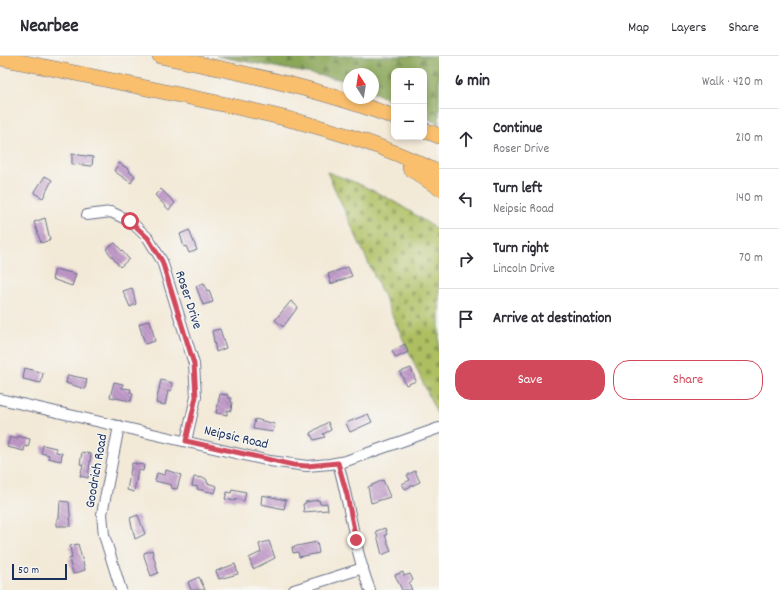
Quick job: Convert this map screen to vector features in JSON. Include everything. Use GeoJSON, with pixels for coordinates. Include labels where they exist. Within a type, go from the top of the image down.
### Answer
{"type":"FeatureCollection","features":[{"type":"Feature","properties":{"kind":"highway"},"geometry":{"type":"LineString","coordinates":[[160,56],[303,87],[391,116]]}},
{"type":"Feature","properties":{"kind":"highway"},"geometry":{"type":"LineString","coordinates":[[0,58],[274,115],[329,129],[374,145],[439,173]]}},
{"type":"Feature","properties":{"kind":"highway"},"geometry":{"type":"LineString","coordinates":[[374,145],[384,154],[439,188]]}},
{"type":"Feature","properties":{"kind":"street","name":"Roser Drive"},"geometry":{"type":"LineString","coordinates":[[88,215],[112,212],[130,221],[148,238],[162,261],[194,364],[196,397],[186,441]]}},
{"type":"Feature","properties":{"kind":"street","name":"Neipsic Road"},"geometry":{"type":"LineString","coordinates":[[0,399],[294,465],[307,466],[338,463],[439,428]]}},
{"type":"Feature","properties":{"kind":"street","name":"Goodrich Road"},"geometry":{"type":"LineString","coordinates":[[119,426],[102,514],[104,535],[121,590]]}},
{"type":"Feature","properties":{"kind":"street"},"geometry":{"type":"LineString","coordinates":[[338,463],[347,495],[363,568],[370,590]]}},
{"type":"Feature","properties":{"kind":"street"},"geometry":{"type":"LineString","coordinates":[[294,590],[363,568]]}},
{"type":"Feature","properties":{"kind":"green space"},"geometry":{"type":"Polygon","coordinates":[[[216,56],[439,56],[439,124],[427,118],[427,68],[391,68],[391,101],[379,95],[379,68],[343,68],[343,80],[216,56]]]}},
{"type":"Feature","properties":{"kind":"green space"},"geometry":{"type":"Polygon","coordinates":[[[327,172],[386,197],[412,212],[439,231],[439,418],[327,172]]]}},
{"type":"Feature","properties":{"kind":"building"},"geometry":{"type":"Polygon","coordinates":[[[72,154],[93,157],[92,166],[72,164],[72,154]]]}},
{"type":"Feature","properties":{"kind":"building"},"geometry":{"type":"Polygon","coordinates":[[[119,163],[130,170],[129,172],[135,176],[131,183],[114,171],[119,163]]]}},
{"type":"Feature","properties":{"kind":"building"},"geometry":{"type":"Polygon","coordinates":[[[45,176],[52,180],[43,198],[34,193],[45,176]]]}},
{"type":"Feature","properties":{"kind":"building"},"geometry":{"type":"Polygon","coordinates":[[[161,189],[175,203],[169,210],[155,195],[161,189]]]}},
{"type":"Feature","properties":{"kind":"building"},"geometry":{"type":"Polygon","coordinates":[[[45,218],[50,240],[41,243],[34,222],[45,218]]]}},
{"type":"Feature","properties":{"kind":"building"},"geometry":{"type":"Polygon","coordinates":[[[189,230],[197,250],[189,253],[186,246],[184,247],[180,234],[189,230]]]}},
{"type":"Feature","properties":{"kind":"building"},"geometry":{"type":"Polygon","coordinates":[[[115,243],[129,259],[120,267],[106,249],[115,243]]]}},
{"type":"Feature","properties":{"kind":"building"},"geometry":{"type":"Polygon","coordinates":[[[348,267],[352,276],[331,284],[328,274],[348,267]]]}},
{"type":"Feature","properties":{"kind":"building"},"geometry":{"type":"Polygon","coordinates":[[[55,269],[76,274],[72,286],[52,279],[55,269]]]}},
{"type":"Feature","properties":{"kind":"building"},"geometry":{"type":"Polygon","coordinates":[[[204,283],[207,291],[209,290],[213,302],[203,305],[196,286],[204,283]]]}},
{"type":"Feature","properties":{"kind":"building"},"geometry":{"type":"Polygon","coordinates":[[[132,288],[136,304],[130,307],[123,291],[132,288]]]}},
{"type":"Feature","properties":{"kind":"building"},"geometry":{"type":"Polygon","coordinates":[[[291,301],[298,307],[283,327],[275,320],[291,301]]]}},
{"type":"Feature","properties":{"kind":"building"},"geometry":{"type":"Polygon","coordinates":[[[150,320],[155,341],[145,344],[139,324],[150,320]]]}},
{"type":"Feature","properties":{"kind":"building"},"geometry":{"type":"Polygon","coordinates":[[[220,329],[226,348],[216,352],[212,331],[220,329]]]}},
{"type":"Feature","properties":{"kind":"building"},"geometry":{"type":"Polygon","coordinates":[[[405,344],[408,352],[396,358],[392,351],[405,344]]]}},
{"type":"Feature","properties":{"kind":"building"},"geometry":{"type":"Polygon","coordinates":[[[25,368],[43,373],[41,383],[23,379],[25,368]]]}},
{"type":"Feature","properties":{"kind":"building"},"geometry":{"type":"Polygon","coordinates":[[[411,368],[416,381],[406,385],[400,372],[411,368]]]}},
{"type":"Feature","properties":{"kind":"building"},"geometry":{"type":"Polygon","coordinates":[[[68,375],[87,379],[85,389],[66,383],[68,375]]]}},
{"type":"Feature","properties":{"kind":"building"},"geometry":{"type":"Polygon","coordinates":[[[161,380],[172,383],[171,391],[168,391],[165,405],[156,403],[161,380]]]}},
{"type":"Feature","properties":{"kind":"building"},"geometry":{"type":"Polygon","coordinates":[[[114,382],[123,384],[122,388],[131,389],[130,392],[133,393],[131,401],[110,397],[114,382]]]}},
{"type":"Feature","properties":{"kind":"building"},"geometry":{"type":"Polygon","coordinates":[[[220,394],[228,395],[228,398],[231,398],[231,411],[227,410],[227,415],[216,413],[220,394]]]}},
{"type":"Feature","properties":{"kind":"building"},"geometry":{"type":"Polygon","coordinates":[[[368,414],[372,422],[350,432],[346,423],[368,414]]]}},
{"type":"Feature","properties":{"kind":"building"},"geometry":{"type":"Polygon","coordinates":[[[255,419],[275,424],[273,432],[253,429],[255,419]]]}},
{"type":"Feature","properties":{"kind":"building"},"geometry":{"type":"Polygon","coordinates":[[[328,422],[331,430],[323,434],[325,437],[314,440],[310,433],[328,422]]]}},
{"type":"Feature","properties":{"kind":"building"},"geometry":{"type":"Polygon","coordinates":[[[18,436],[30,439],[28,447],[25,446],[24,451],[7,447],[10,437],[17,439],[18,436]]]}},
{"type":"Feature","properties":{"kind":"building"},"geometry":{"type":"Polygon","coordinates":[[[43,445],[56,448],[56,452],[62,453],[61,461],[48,458],[49,455],[41,453],[43,445]]]}},
{"type":"Feature","properties":{"kind":"building"},"geometry":{"type":"Polygon","coordinates":[[[82,452],[91,454],[88,478],[80,476],[83,465],[80,464],[82,452]]]}},
{"type":"Feature","properties":{"kind":"building"},"geometry":{"type":"Polygon","coordinates":[[[132,463],[144,465],[143,471],[138,470],[134,492],[127,490],[132,463]]]}},
{"type":"Feature","properties":{"kind":"building"},"geometry":{"type":"Polygon","coordinates":[[[166,470],[181,475],[177,489],[171,488],[172,485],[155,481],[157,473],[165,475],[166,470]]]}},
{"type":"Feature","properties":{"kind":"building"},"geometry":{"type":"Polygon","coordinates":[[[415,471],[420,482],[405,489],[402,484],[410,480],[407,475],[415,471]]]}},
{"type":"Feature","properties":{"kind":"building"},"geometry":{"type":"Polygon","coordinates":[[[194,477],[205,478],[207,483],[217,486],[215,493],[197,489],[198,487],[192,486],[194,477]]]}},
{"type":"Feature","properties":{"kind":"building"},"geometry":{"type":"Polygon","coordinates":[[[383,480],[390,497],[371,503],[368,487],[383,480]]]}},
{"type":"Feature","properties":{"kind":"building"},"geometry":{"type":"Polygon","coordinates":[[[232,489],[246,492],[244,501],[225,499],[227,492],[231,493],[232,489]]]}},
{"type":"Feature","properties":{"kind":"building"},"geometry":{"type":"Polygon","coordinates":[[[262,495],[286,500],[284,509],[261,504],[262,495]]]}},
{"type":"Feature","properties":{"kind":"building"},"geometry":{"type":"Polygon","coordinates":[[[319,500],[320,504],[327,503],[328,510],[304,512],[303,504],[305,504],[305,502],[319,500]]]}},
{"type":"Feature","properties":{"kind":"building"},"geometry":{"type":"Polygon","coordinates":[[[60,501],[69,502],[71,526],[57,526],[60,501]]]}},
{"type":"Feature","properties":{"kind":"building"},"geometry":{"type":"Polygon","coordinates":[[[138,515],[145,534],[135,539],[130,518],[138,515]]]}},
{"type":"Feature","properties":{"kind":"building"},"geometry":{"type":"Polygon","coordinates":[[[385,528],[387,534],[385,535],[391,551],[382,555],[376,531],[385,528]]]}},
{"type":"Feature","properties":{"kind":"building"},"geometry":{"type":"Polygon","coordinates":[[[269,541],[275,558],[253,569],[249,558],[261,552],[259,544],[269,541]]]}},
{"type":"Feature","properties":{"kind":"building"},"geometry":{"type":"Polygon","coordinates":[[[317,542],[319,553],[299,557],[298,552],[293,553],[292,547],[317,542]]]}},
{"type":"Feature","properties":{"kind":"building"},"geometry":{"type":"Polygon","coordinates":[[[78,544],[85,570],[73,574],[69,559],[72,558],[70,546],[78,544]]]}},
{"type":"Feature","properties":{"kind":"building"},"geometry":{"type":"Polygon","coordinates":[[[152,550],[158,573],[151,576],[144,553],[152,550]]]}},
{"type":"Feature","properties":{"kind":"building"},"geometry":{"type":"Polygon","coordinates":[[[235,564],[238,574],[219,579],[216,571],[235,564]]]}},
{"type":"Feature","properties":{"kind":"building"},"geometry":{"type":"Polygon","coordinates":[[[403,572],[404,576],[410,574],[413,580],[409,583],[412,590],[402,590],[395,575],[403,572]]]}},
{"type":"Feature","properties":{"kind":"building"},"geometry":{"type":"Polygon","coordinates":[[[199,577],[205,590],[191,590],[188,582],[199,577]]]}},
{"type":"Feature","properties":{"kind":"route"},"geometry":{"type":"LineString","coordinates":[[130,221],[148,238],[162,261],[194,364],[196,397],[186,441],[270,461],[294,465],[322,466],[338,463],[347,495],[356,540]]}}]}
